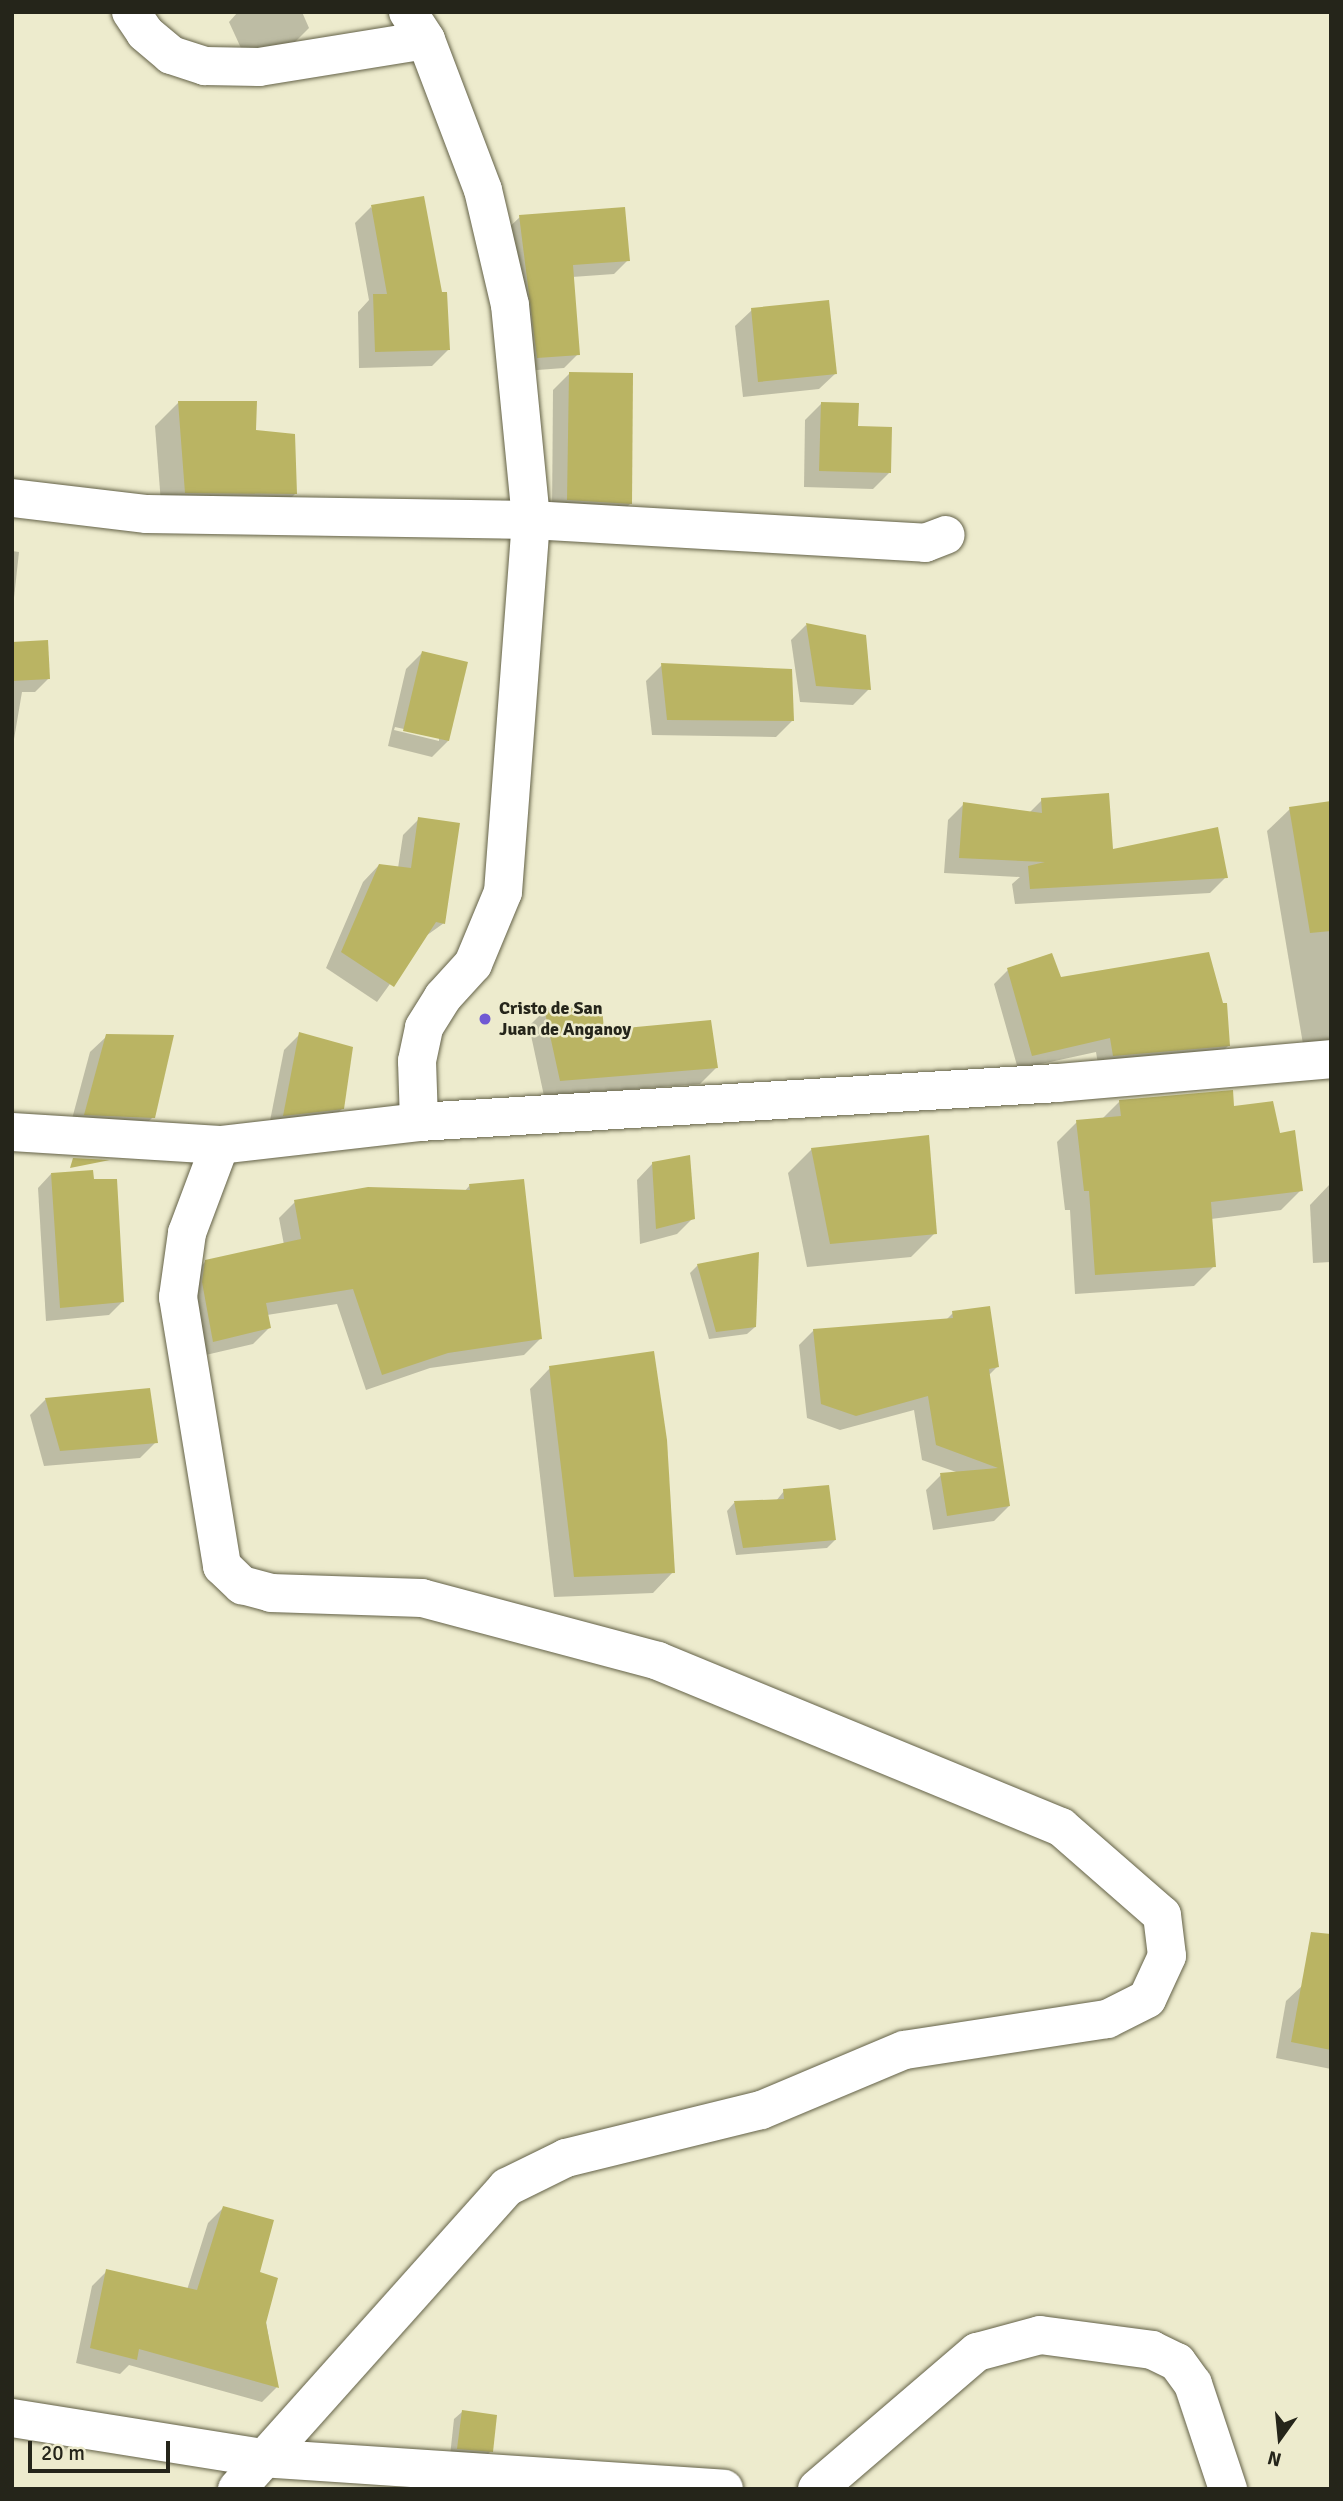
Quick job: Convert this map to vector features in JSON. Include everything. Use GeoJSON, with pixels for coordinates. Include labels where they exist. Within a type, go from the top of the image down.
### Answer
{"type":"FeatureCollection","features":[{"type":"Feature","properties":{"kind":"street"},"geometry":{"type":"LineString","coordinates":[[131,12],[145,33],[171,55],[205,66],[259,67],[417,26],[483,190],[510,305],[531,520],[503,892],[473,964],[443,997],[424,1028],[417,1061],[419,1122]]}},
{"type":"Feature","properties":{"kind":"street"},"geometry":{"type":"LineString","coordinates":[[12,498],[147,514],[531,520],[925,543],[946,535]]}},
{"type":"Feature","properties":{"kind":"street"},"geometry":{"type":"LineString","coordinates":[[12,1132],[220,1146],[419,1122],[1058,1083],[1331,1059]]}},
{"type":"Feature","properties":{"kind":"street"},"geometry":{"type":"LineString","coordinates":[[220,1146],[187,1233],[178,1297],[222,1566],[242,1585],[271,1593],[422,1598],[658,1661],[1061,1827],[1162,1914],[1167,1956],[1147,1999],[1107,2019],[904,2050],[761,2110],[566,2158],[507,2187],[261,2458],[237,2489]]}},
{"type":"Feature","properties":{"kind":"street"},"geometry":{"type":"LineString","coordinates":[[817,2489],[976,2352],[1040,2335],[1152,2350],[1177,2362],[1193,2384],[1228,2489]]}},
{"type":"Feature","properties":{"kind":"street"},"geometry":{"type":"LineString","coordinates":[[12,2418],[261,2458],[723,2489]]}},
{"type":"Feature","properties":{"kind":"building"},"geometry":{"type":"Polygon","coordinates":[[[424,196],[442,292],[447,292],[450,350],[375,352],[373,294],[387,294],[371,205],[424,196]]]}},
{"type":"Feature","properties":{"kind":"building"},"geometry":{"type":"Polygon","coordinates":[[[625,207],[630,261],[573,265],[580,355],[537,358],[519,215],[625,207]]]}},
{"type":"Feature","properties":{"kind":"building"},"geometry":{"type":"Polygon","coordinates":[[[829,300],[837,374],[758,382],[751,308],[829,300]]]}},
{"type":"Feature","properties":{"kind":"building"},"geometry":{"type":"Polygon","coordinates":[[[569,372],[633,373],[632,504],[567,500],[569,372]]]}},
{"type":"Feature","properties":{"kind":"building"},"geometry":{"type":"Polygon","coordinates":[[[178,401],[257,401],[256,430],[295,434],[297,494],[185,493],[178,401]]]}},
{"type":"Feature","properties":{"kind":"building"},"geometry":{"type":"Polygon","coordinates":[[[821,402],[859,403],[858,426],[892,427],[891,473],[819,471],[821,402]]]}},
{"type":"Feature","properties":{"kind":"building"},"geometry":{"type":"Polygon","coordinates":[[[806,623],[866,635],[871,690],[816,686],[806,623]]]}},
{"type":"Feature","properties":{"kind":"building"},"geometry":{"type":"Polygon","coordinates":[[[48,640],[50,679],[12,681],[12,642],[48,640]]]}},
{"type":"Feature","properties":{"kind":"building"},"geometry":{"type":"Polygon","coordinates":[[[422,651],[468,662],[449,741],[403,731],[422,651]]]}},
{"type":"Feature","properties":{"kind":"building"},"geometry":{"type":"Polygon","coordinates":[[[661,663],[792,669],[794,721],[667,720],[661,663]]]}},
{"type":"Feature","properties":{"kind":"building"},"geometry":{"type":"Polygon","coordinates":[[[1109,793],[1113,849],[1218,827],[1228,878],[1030,889],[1028,866],[1045,862],[959,858],[963,802],[1042,813],[1041,798],[1109,793]]]}},
{"type":"Feature","properties":{"kind":"building"},"geometry":{"type":"Polygon","coordinates":[[[1331,801],[1331,931],[1310,933],[1289,807],[1331,801]]]}},
{"type":"Feature","properties":{"kind":"building"},"geometry":{"type":"Polygon","coordinates":[[[418,817],[460,823],[445,924],[436,922],[394,987],[341,952],[379,864],[411,868],[418,817]]]}},
{"type":"Feature","properties":{"kind":"building"},"geometry":{"type":"Polygon","coordinates":[[[1209,952],[1223,1003],[1227,1003],[1230,1046],[1113,1056],[1110,1038],[1032,1056],[1007,968],[1052,953],[1061,977],[1209,952]]]}},
{"type":"Feature","properties":{"kind":"building"},"geometry":{"type":"Polygon","coordinates":[[[602,1007],[604,1030],[711,1020],[718,1068],[560,1081],[544,1008],[602,1007]]]}},
{"type":"Feature","properties":{"kind":"building"},"geometry":{"type":"Polygon","coordinates":[[[299,1032],[353,1047],[344,1109],[283,1116],[299,1032]]]}},
{"type":"Feature","properties":{"kind":"building"},"geometry":{"type":"Polygon","coordinates":[[[106,1034],[174,1035],[155,1118],[84,1115],[106,1034]]]}},
{"type":"Feature","properties":{"kind":"building"},"geometry":{"type":"Polygon","coordinates":[[[1233,1090],[1234,1106],[1273,1101],[1280,1133],[1295,1130],[1303,1191],[1211,1202],[1216,1267],[1095,1275],[1089,1191],[1084,1191],[1076,1120],[1121,1116],[1119,1100],[1233,1090]]]}},
{"type":"Feature","properties":{"kind":"building"},"geometry":{"type":"Polygon","coordinates":[[[929,1135],[937,1234],[830,1244],[811,1148],[929,1135]]]}},
{"type":"Feature","properties":{"kind":"building"},"geometry":{"type":"Polygon","coordinates":[[[690,1155],[695,1219],[656,1229],[652,1162],[690,1155]]]}},
{"type":"Feature","properties":{"kind":"building"},"geometry":{"type":"Polygon","coordinates":[[[73,1158],[110,1160],[70,1168],[73,1158]]]}},
{"type":"Feature","properties":{"kind":"building"},"geometry":{"type":"Polygon","coordinates":[[[93,1170],[94,1179],[117,1179],[124,1302],[60,1308],[51,1173],[93,1170]]]}},
{"type":"Feature","properties":{"kind":"building"},"geometry":{"type":"Polygon","coordinates":[[[524,1179],[542,1339],[448,1353],[382,1375],[353,1289],[266,1303],[271,1328],[213,1342],[202,1282],[205,1260],[301,1239],[294,1200],[368,1187],[470,1190],[469,1184],[524,1179]]]}},
{"type":"Feature","properties":{"kind":"building"},"geometry":{"type":"Polygon","coordinates":[[[759,1252],[756,1327],[716,1332],[697,1264],[759,1252]]]}},
{"type":"Feature","properties":{"kind":"building"},"geometry":{"type":"Polygon","coordinates":[[[990,1306],[999,1367],[989,1369],[1010,1506],[947,1516],[940,1473],[998,1468],[936,1445],[928,1396],[856,1416],[821,1404],[813,1329],[953,1318],[952,1311],[990,1306]]]}},
{"type":"Feature","properties":{"kind":"building"},"geometry":{"type":"Polygon","coordinates":[[[654,1351],[667,1440],[675,1573],[574,1577],[549,1366],[654,1351]]]}},
{"type":"Feature","properties":{"kind":"building"},"geometry":{"type":"Polygon","coordinates":[[[150,1388],[158,1443],[60,1451],[45,1398],[150,1388]]]}},
{"type":"Feature","properties":{"kind":"building"},"geometry":{"type":"Polygon","coordinates":[[[829,1485],[836,1540],[743,1548],[734,1501],[784,1499],[783,1489],[829,1485]]]}},
{"type":"Feature","properties":{"kind":"building"},"geometry":{"type":"Polygon","coordinates":[[[1311,1932],[1331,1934],[1331,2050],[1291,2042],[1311,1932]]]}},
{"type":"Feature","properties":{"kind":"building"},"geometry":{"type":"Polygon","coordinates":[[[223,2206],[274,2220],[260,2272],[278,2278],[266,2323],[279,2388],[139,2349],[137,2360],[90,2348],[106,2269],[197,2290],[223,2206]]]}},
{"type":"Feature","properties":{"kind":"building"},"geometry":{"type":"Polygon","coordinates":[[[462,2410],[497,2415],[493,2452],[457,2449],[462,2410]]]}},
{"type":"Feature","properties":{"kind":"place","name":"Cristo de San Juan de Anganoy"},"geometry":{"type":"Point","coordinates":[485,1019]}}]}
